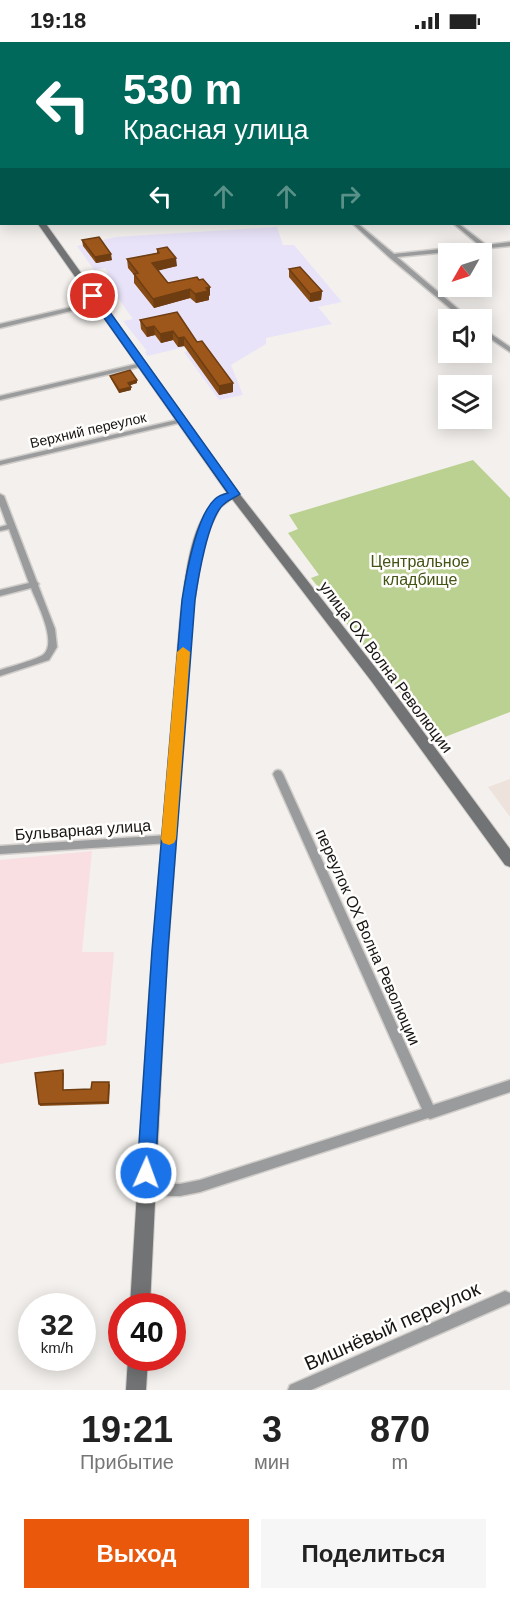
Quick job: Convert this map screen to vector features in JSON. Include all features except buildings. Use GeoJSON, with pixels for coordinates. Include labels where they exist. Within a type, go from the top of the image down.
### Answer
{"type":"FeatureCollection","features":[{"type":"Feature","properties":{"kind":"main road","name":"улица ОХ Волна Революции"},"geometry":{"type":"LineString","coordinates":[[43,225],[220,475],[377,679],[510,861]]}},
{"type":"Feature","properties":{"kind":"main road"},"geometry":{"type":"LineString","coordinates":[[141,1293],[145,1190],[169,839],[191,581],[200,544],[221,488],[220,475]]}},
{"type":"Feature","properties":{"kind":"main road"},"geometry":{"type":"LineString","coordinates":[[212,511],[219,501],[234,494]]}},
{"type":"Feature","properties":{"kind":"main road"},"geometry":{"type":"LineString","coordinates":[[136,1390],[137,1371]]}},
{"type":"Feature","properties":{"kind":"street"},"geometry":{"type":"LineString","coordinates":[[356,225],[455,309]]}},
{"type":"Feature","properties":{"kind":"street"},"geometry":{"type":"LineString","coordinates":[[457,225],[480,243]]}},
{"type":"Feature","properties":{"kind":"street"},"geometry":{"type":"LineString","coordinates":[[492,246],[510,244]]}},
{"type":"Feature","properties":{"kind":"street"},"geometry":{"type":"LineString","coordinates":[[391,256],[438,252]]}},
{"type":"Feature","properties":{"kind":"street"},"geometry":{"type":"LineString","coordinates":[[0,326],[98,303]]}},
{"type":"Feature","properties":{"kind":"street"},"geometry":{"type":"LineString","coordinates":[[492,337],[510,350]]}},
{"type":"Feature","properties":{"kind":"street"},"geometry":{"type":"LineString","coordinates":[[0,398],[141,365]]}},
{"type":"Feature","properties":{"kind":"street","name":"Верхний переулок"},"geometry":{"type":"LineString","coordinates":[[0,463],[181,421]]}},
{"type":"Feature","properties":{"kind":"street"},"geometry":{"type":"LineString","coordinates":[[0,496],[35,584],[51,629],[53,642],[49,655],[37,662],[0,673]]}},
{"type":"Feature","properties":{"kind":"street"},"geometry":{"type":"LineString","coordinates":[[0,530],[12,526]]}},
{"type":"Feature","properties":{"kind":"street"},"geometry":{"type":"LineString","coordinates":[[0,593],[35,584]]}},
{"type":"Feature","properties":{"kind":"street","name":"переулок ОХ Волна Революции"},"geometry":{"type":"LineString","coordinates":[[278,774],[430,1113]]}},
{"type":"Feature","properties":{"kind":"street","name":"Бульварная улица"},"geometry":{"type":"LineString","coordinates":[[0,850],[169,839]]}},
{"type":"Feature","properties":{"kind":"street"},"geometry":{"type":"LineString","coordinates":[[145,1190],[180,1190],[200,1186],[510,1086]]}},
{"type":"Feature","properties":{"kind":"street","name":"Вишнёвый переулок"},"geometry":{"type":"LineString","coordinates":[[294,1390],[506,1298]]}},
{"type":"Feature","properties":{"kind":"shaded area"},"geometry":{"type":"Polygon","coordinates":[[[277,227],[283,245],[294,245],[342,302],[318,307],[332,324],[266,338],[266,344],[231,365],[243,395],[219,400],[184,352],[188,351],[185,347],[147,356],[145,352],[147,351],[123,321],[133,319],[118,298],[109,300],[92,276],[108,273],[105,268],[94,270],[77,246],[116,237],[277,227]]]}},
{"type":"Feature","properties":{"kind":"shaded area"},"geometry":{"type":"Polygon","coordinates":[[[510,779],[510,817],[488,787],[510,779]]]}},
{"type":"Feature","properties":{"kind":"shaded area"},"geometry":{"type":"Polygon","coordinates":[[[92,851],[82,952],[114,952],[106,1045],[0,1064],[0,860],[92,851]]]}},
{"type":"Feature","properties":{"kind":"green space","name":"Центральное кладбище"},"geometry":{"type":"Polygon","coordinates":[[[473,460],[510,498],[510,712],[437,740],[311,578],[319,575],[288,533],[298,529],[289,515],[473,460]]]}},
{"type":"Feature","properties":{"kind":"slow traffic"},"geometry":{"type":"LineString","coordinates":[[169,839],[183,652]]}},
{"type":"Feature","properties":{"kind":"route"},"geometry":{"type":"LineString","coordinates":[[93,296],[234,494],[219,501],[209,516],[193,568],[186,618],[160,950],[146,1173]]}}]}
